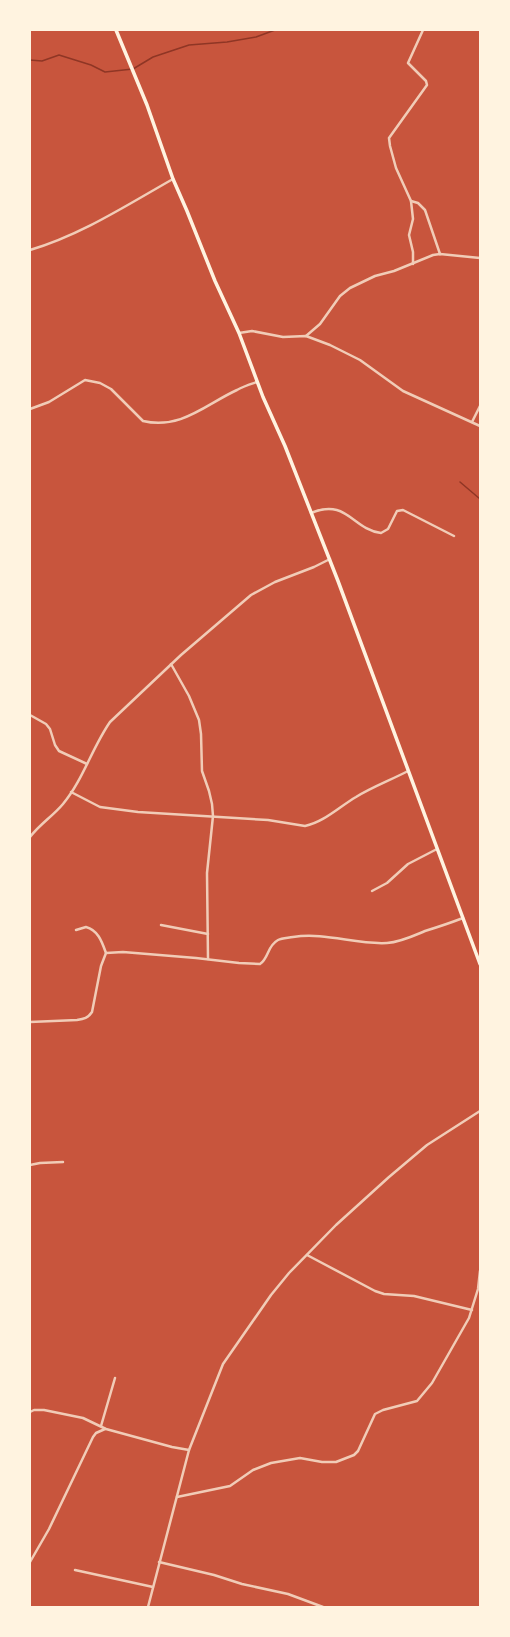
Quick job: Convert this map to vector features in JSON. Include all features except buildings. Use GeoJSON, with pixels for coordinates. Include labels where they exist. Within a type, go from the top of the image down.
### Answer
{"type":"FeatureCollection","features":[{"type":"Feature","properties":{"kind":"main road"},"geometry":{"type":"LineString","coordinates":[[116,30],[147,105],[173,180],[187,210],[215,281],[239,333],[257,382],[285,446],[330,559],[480,964]]}},
{"type":"Feature","properties":{"kind":"street"},"geometry":{"type":"LineString","coordinates":[[413,264],[413,252],[410,235],[414,218],[411,201],[396,168],[389,138],[427,85],[426,81],[408,63],[423,30]]}},
{"type":"Feature","properties":{"kind":"street"},"geometry":{"type":"LineString","coordinates":[[30,250],[79,232],[173,180]]}},
{"type":"Feature","properties":{"kind":"street"},"geometry":{"type":"LineString","coordinates":[[411,201],[418,203],[425,210],[440,254]]}},
{"type":"Feature","properties":{"kind":"street"},"geometry":{"type":"LineString","coordinates":[[306,336],[320,324],[340,296],[350,288],[375,276],[440,254],[480,258]]}},
{"type":"Feature","properties":{"kind":"street"},"geometry":{"type":"LineString","coordinates":[[239,333],[252,331],[283,337],[306,336],[330,345],[360,360],[403,391],[480,426]]}},
{"type":"Feature","properties":{"kind":"street"},"geometry":{"type":"LineString","coordinates":[[30,409],[49,402],[85,380],[100,383],[111,389],[143,421],[162,423],[190,417],[237,390],[257,382]]}},
{"type":"Feature","properties":{"kind":"street"},"geometry":{"type":"LineString","coordinates":[[472,422],[480,406]]}},
{"type":"Feature","properties":{"kind":"street"},"geometry":{"type":"LineString","coordinates":[[311,513],[331,508],[340,511],[376,533],[381,533],[388,529],[397,511],[403,510],[454,536]]}},
{"type":"Feature","properties":{"kind":"street"},"geometry":{"type":"LineString","coordinates":[[30,837],[45,820],[56,812],[71,792],[110,722],[171,664],[250,595],[275,582],[314,567],[330,559]]}},
{"type":"Feature","properties":{"kind":"street"},"geometry":{"type":"LineString","coordinates":[[171,664],[189,696],[199,720],[202,771],[209,791],[213,816],[206,873],[208,959]]}},
{"type":"Feature","properties":{"kind":"street"},"geometry":{"type":"LineString","coordinates":[[30,715],[46,724],[50,729],[55,745],[59,751],[87,764]]}},
{"type":"Feature","properties":{"kind":"street"},"geometry":{"type":"LineString","coordinates":[[71,792],[100,807],[138,812],[213,816],[297,825],[310,825],[334,812],[356,797],[408,771]]}},
{"type":"Feature","properties":{"kind":"street"},"geometry":{"type":"LineString","coordinates":[[372,891],[387,883],[408,864],[438,849]]}},
{"type":"Feature","properties":{"kind":"street"},"geometry":{"type":"LineString","coordinates":[[106,953],[123,952],[208,959],[239,964],[260,964],[266,958],[270,947],[284,939],[302,935],[322,935],[387,943],[402,940],[463,918]]}},
{"type":"Feature","properties":{"kind":"street"},"geometry":{"type":"LineString","coordinates":[[161,925],[208,934]]}},
{"type":"Feature","properties":{"kind":"street"},"geometry":{"type":"LineString","coordinates":[[30,1022],[84,1019],[92,1012],[101,966],[106,953],[94,931],[86,927],[76,930]]}},
{"type":"Feature","properties":{"kind":"street"},"geometry":{"type":"LineString","coordinates":[[148,1607],[189,1450],[223,1364],[271,1295],[307,1255],[356,1206],[427,1145],[480,1112]]}},
{"type":"Feature","properties":{"kind":"street"},"geometry":{"type":"LineString","coordinates":[[30,1166],[40,1163],[64,1162]]}},
{"type":"Feature","properties":{"kind":"street"},"geometry":{"type":"LineString","coordinates":[[307,1255],[375,1291],[414,1296],[472,1310]]}},
{"type":"Feature","properties":{"kind":"street"},"geometry":{"type":"LineString","coordinates":[[177,1497],[230,1486],[253,1470],[271,1463],[300,1458],[322,1462],[336,1462],[354,1456],[358,1451],[374,1414],[383,1410],[417,1401],[432,1383],[472,1310],[478,1289],[480,1271]]}},
{"type":"Feature","properties":{"kind":"street"},"geometry":{"type":"LineString","coordinates":[[101,1426],[115,1378]]}},
{"type":"Feature","properties":{"kind":"street"},"geometry":{"type":"LineString","coordinates":[[30,1412],[39,1410],[79,1417],[106,1429],[172,1447],[189,1450]]}},
{"type":"Feature","properties":{"kind":"street"},"geometry":{"type":"LineString","coordinates":[[30,1562],[49,1529],[93,1437],[100,1431],[106,1429]]}},
{"type":"Feature","properties":{"kind":"street"},"geometry":{"type":"LineString","coordinates":[[159,1562],[214,1575],[242,1584],[288,1594],[323,1607]]}},
{"type":"Feature","properties":{"kind":"street"},"geometry":{"type":"LineString","coordinates":[[75,1570],[152,1587]]}},
{"type":"Feature","properties":{"kind":"waterway"},"geometry":{"type":"LineString","coordinates":[[30,60],[42,61],[59,55],[91,65],[105,72],[133,69],[153,57],[189,45],[227,42],[256,37],[275,30]]}},
{"type":"Feature","properties":{"kind":"waterway"},"geometry":{"type":"LineString","coordinates":[[460,482],[480,499]]}}]}
